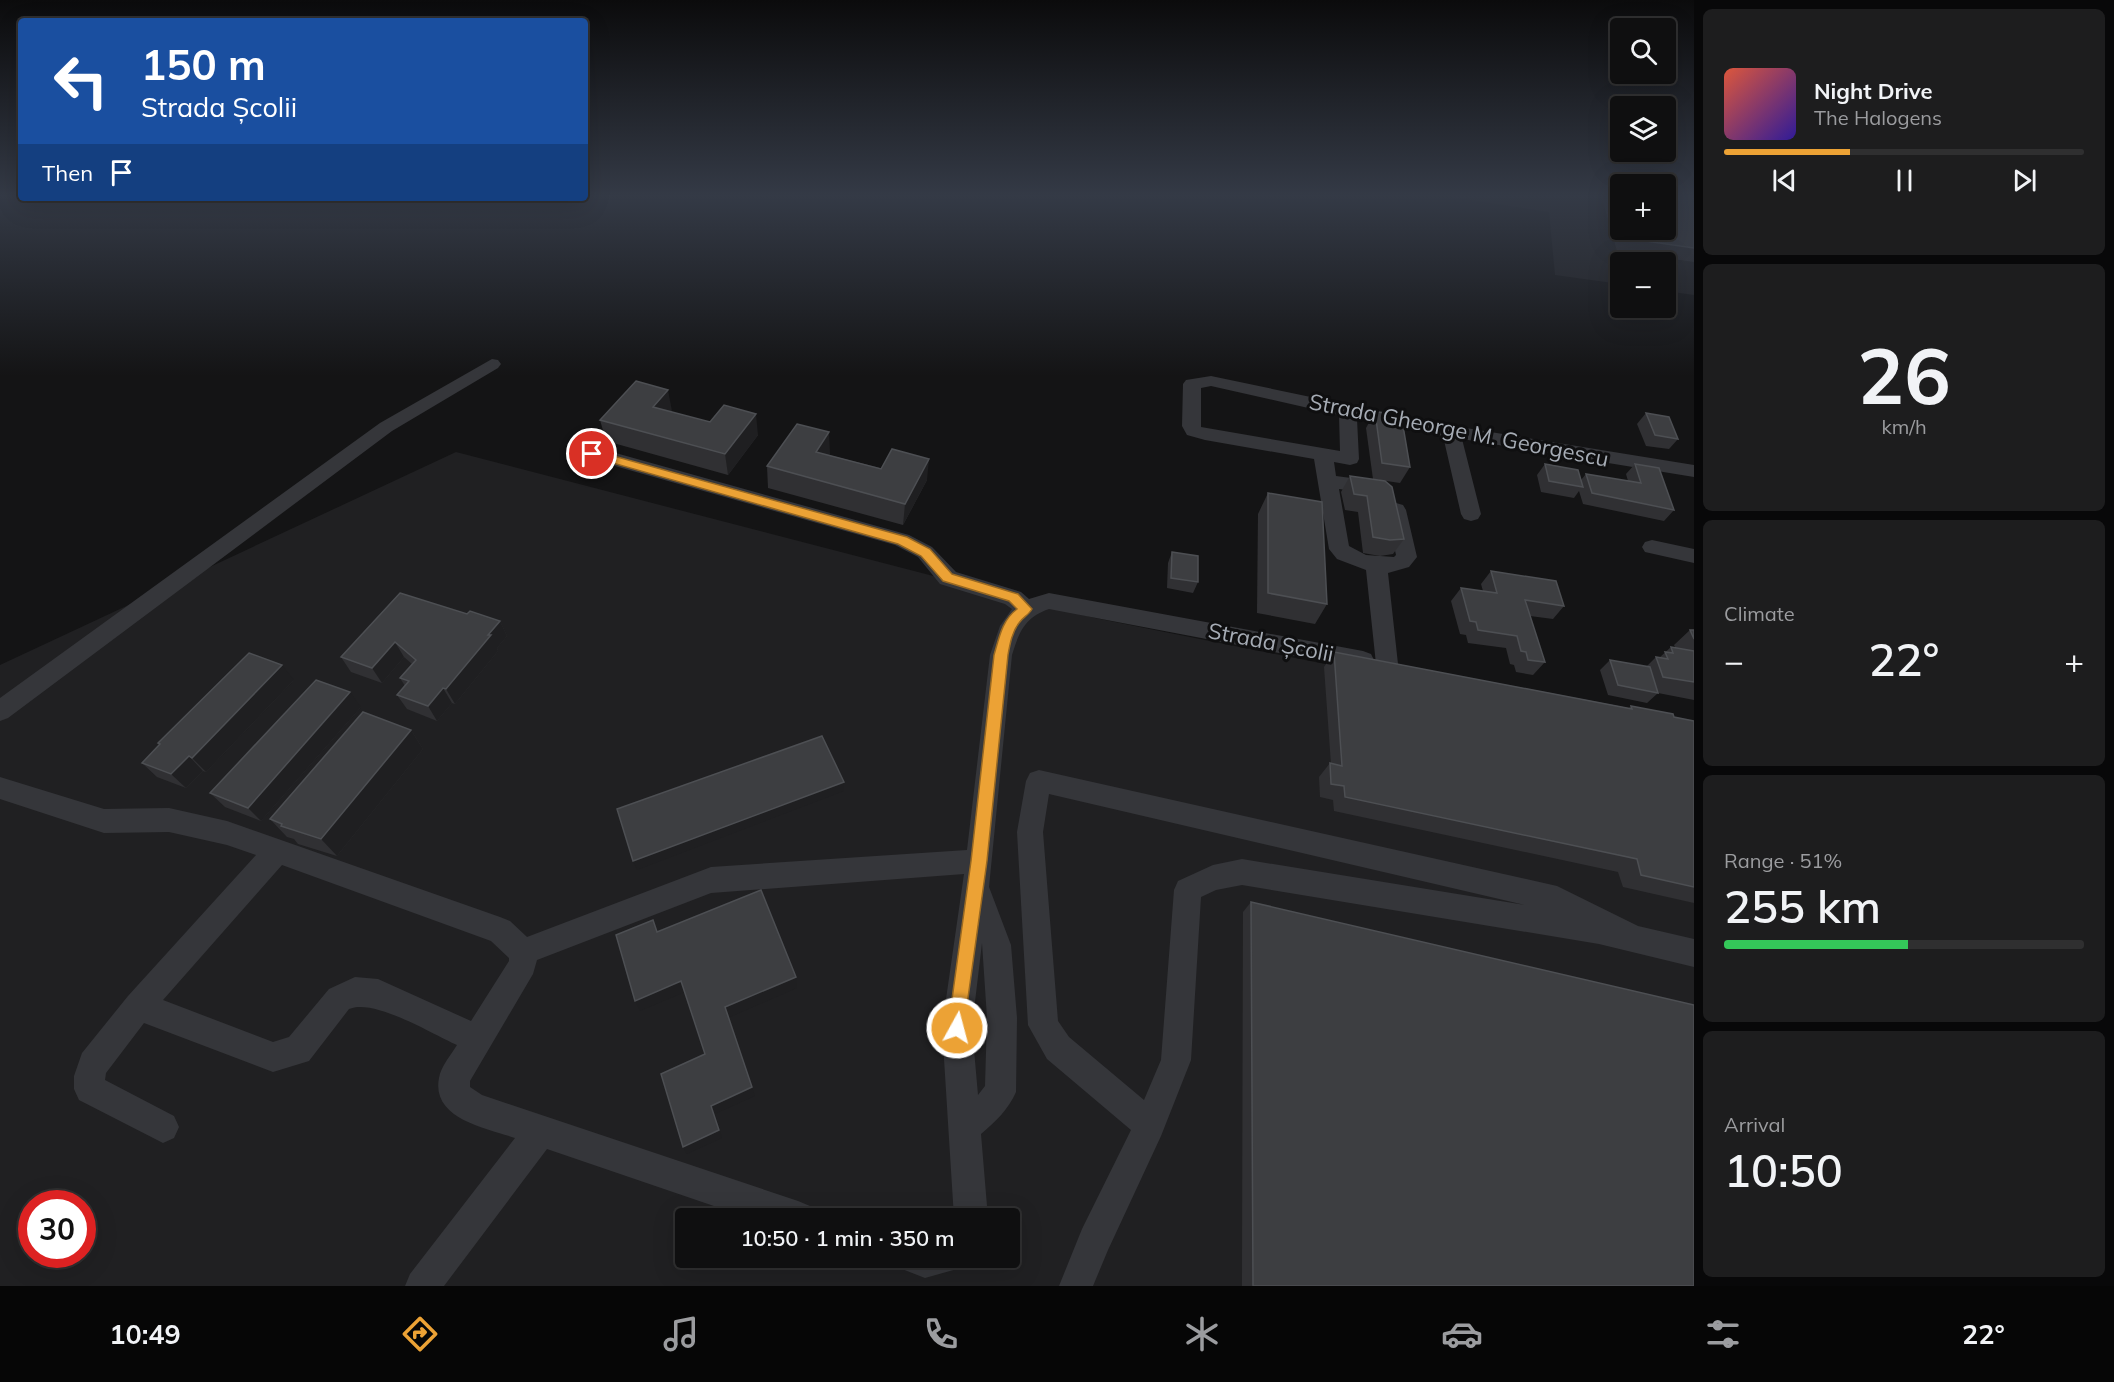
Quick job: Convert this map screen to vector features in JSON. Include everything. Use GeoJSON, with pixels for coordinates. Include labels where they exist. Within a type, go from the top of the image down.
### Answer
{"type":"FeatureCollection","features":[{"type":"Feature","properties":{"kind":"street"},"geometry":{"type":"LineString","coordinates":[[0,711],[386,427],[492,364]]}},
{"type":"Feature","properties":{"kind":"street","name":"Strada Gheorge M. Georgescu"},"geometry":{"type":"LineString","coordinates":[[1323,454],[1194,431],[1191,426],[1192,384],[1201,381],[1225,384],[1348,412],[1546,449],[1694,471]]}},
{"type":"Feature","properties":{"kind":"street"},"geometry":{"type":"LineString","coordinates":[[1327,481],[1383,489],[1389,492],[1394,499],[1407,558],[1404,563],[1397,566],[1360,562],[1343,554],[1339,549],[1327,481],[1323,454],[1350,459],[1348,412]]}},
{"type":"Feature","properties":{"kind":"street"},"geometry":{"type":"LineString","coordinates":[[1451,431],[1472,514]]}},
{"type":"Feature","properties":{"kind":"street"},"geometry":{"type":"LineString","coordinates":[[587,451],[902,540],[925,552],[948,578],[1013,598],[1026,609],[1015,618],[1007,633],[1001,655],[977,874],[957,1028],[970,1208]]}},
{"type":"Feature","properties":{"kind":"street"},"geometry":{"type":"LineString","coordinates":[[1652,547],[1694,556]]}},
{"type":"Feature","properties":{"kind":"street"},"geometry":{"type":"LineString","coordinates":[[1377,570],[1387,664]]}},
{"type":"Feature","properties":{"kind":"street","name":"Strada Școlii"},"geometry":{"type":"LineString","coordinates":[[1026,609],[1049,601],[1080,604],[1410,669]]}},
{"type":"Feature","properties":{"kind":"street"},"geometry":{"type":"LineString","coordinates":[[1150,1125],[1058,1048],[1043,1025],[1030,839],[1038,781],[1557,899],[1633,938]]}},
{"type":"Feature","properties":{"kind":"street"},"geometry":{"type":"LineString","coordinates":[[0,788],[104,821],[169,820],[226,833],[500,931],[523,952],[523,964],[454,1078],[455,1096],[474,1108],[768,1208]]}},
{"type":"Feature","properties":{"kind":"street"},"geometry":{"type":"LineString","coordinates":[[163,1127],[90,1089],[89,1077],[93,1064],[138,1006],[278,850]]}},
{"type":"Feature","properties":{"kind":"street"},"geometry":{"type":"LineString","coordinates":[[1076,1286],[1094,1241],[1150,1125],[1176,1060],[1188,890],[1213,878],[1242,872],[1599,930],[1694,953]]}},
{"type":"Feature","properties":{"kind":"street"},"geometry":{"type":"LineString","coordinates":[[523,952],[711,880],[977,874]]}},
{"type":"Feature","properties":{"kind":"street"},"geometry":{"type":"LineString","coordinates":[[963,1128],[989,1106],[1000,1092],[1002,1018],[997,945],[977,874]]}},
{"type":"Feature","properties":{"kind":"street"},"geometry":{"type":"LineString","coordinates":[[138,1006],[273,1057],[298,1050],[339,999],[355,992],[378,994],[477,1039]]}},
{"type":"Feature","properties":{"kind":"street"},"geometry":{"type":"LineString","coordinates":[[422,1286],[540,1131]]}},
{"type":"Feature","properties":{"kind":"shaded area"},"geometry":{"type":"Polygon","coordinates":[[[1553,255],[1610,255],[1610,283],[1555,275],[1553,255]]]}},
{"type":"Feature","properties":{"kind":"shaded area"},"geometry":{"type":"Polygon","coordinates":[[[1676,255],[1694,255],[1694,295],[1676,293],[1676,255]]]}},
{"type":"Feature","properties":{"kind":"shaded area"},"geometry":{"type":"Polygon","coordinates":[[[456,452],[1095,618],[1694,738],[1694,1286],[0,1286],[0,665],[456,452]]]}},
{"type":"Feature","properties":{"kind":"building"},"geometry":{"type":"Polygon","coordinates":[[[636,381],[668,390],[653,407],[710,422],[724,405],[756,414],[725,454],[600,420],[636,381]]]}},
{"type":"Feature","properties":{"kind":"building"},"geometry":{"type":"Polygon","coordinates":[[[1375,412],[1401,414],[1410,467],[1382,463],[1375,412]]]}},
{"type":"Feature","properties":{"kind":"building"},"geometry":{"type":"Polygon","coordinates":[[[1646,413],[1669,417],[1678,439],[1655,435],[1646,413]]]}},
{"type":"Feature","properties":{"kind":"building"},"geometry":{"type":"Polygon","coordinates":[[[797,424],[829,432],[816,452],[881,469],[892,449],[929,459],[905,504],[767,466],[797,424]]]}},
{"type":"Feature","properties":{"kind":"building"},"geometry":{"type":"Polygon","coordinates":[[[1545,464],[1578,470],[1583,487],[1549,481],[1545,464]]]}},
{"type":"Feature","properties":{"kind":"building"},"geometry":{"type":"Polygon","coordinates":[[[1635,464],[1659,468],[1674,510],[1592,493],[1586,474],[1641,483],[1635,464]]]}},
{"type":"Feature","properties":{"kind":"building"},"geometry":{"type":"Polygon","coordinates":[[[1350,476],[1385,481],[1392,487],[1404,539],[1390,540],[1373,537],[1367,496],[1354,494],[1350,476]]]}},
{"type":"Feature","properties":{"kind":"building"},"geometry":{"type":"Polygon","coordinates":[[[1268,493],[1322,502],[1327,604],[1268,593],[1268,493]]]}},
{"type":"Feature","properties":{"kind":"building"},"geometry":{"type":"Polygon","coordinates":[[[1172,552],[1198,556],[1198,582],[1171,578],[1172,552]]]}},
{"type":"Feature","properties":{"kind":"building"},"geometry":{"type":"Polygon","coordinates":[[[1491,571],[1556,581],[1564,606],[1525,600],[1545,662],[1528,660],[1526,652],[1521,651],[1517,636],[1478,630],[1476,622],[1470,621],[1461,588],[1497,593],[1491,571]]]}},
{"type":"Feature","properties":{"kind":"building"},"geometry":{"type":"Polygon","coordinates":[[[400,593],[467,614],[470,611],[500,621],[446,689],[443,688],[428,706],[397,695],[409,681],[400,678],[416,660],[395,642],[372,668],[341,657],[400,593]]]}},
{"type":"Feature","properties":{"kind":"building"},"geometry":{"type":"Polygon","coordinates":[[[1671,647],[1694,651],[1694,682],[1663,677],[1656,657],[1668,659],[1665,652],[1673,653],[1671,647]]]}},
{"type":"Feature","properties":{"kind":"building"},"geometry":{"type":"Polygon","coordinates":[[[1334,652],[1632,709],[1631,706],[1673,714],[1674,717],[1694,721],[1694,887],[1641,875],[1637,859],[1345,797],[1344,786],[1331,784],[1330,763],[1342,766],[1334,652]]]}},
{"type":"Feature","properties":{"kind":"building"},"geometry":{"type":"Polygon","coordinates":[[[249,653],[282,665],[192,758],[189,756],[171,774],[142,763],[160,744],[158,743],[249,653]]]}},
{"type":"Feature","properties":{"kind":"building"},"geometry":{"type":"Polygon","coordinates":[[[1610,660],[1650,667],[1658,693],[1618,685],[1610,660]]]}},
{"type":"Feature","properties":{"kind":"building"},"geometry":{"type":"Polygon","coordinates":[[[316,680],[350,692],[248,808],[210,793],[316,680]]]}},
{"type":"Feature","properties":{"kind":"building"},"geometry":{"type":"Polygon","coordinates":[[[363,712],[411,730],[321,839],[281,826],[282,824],[270,819],[363,712]]]}},
{"type":"Feature","properties":{"kind":"building"},"geometry":{"type":"Polygon","coordinates":[[[822,736],[844,782],[633,861],[617,809],[822,736]]]}},
{"type":"Feature","properties":{"kind":"building"},"geometry":{"type":"Polygon","coordinates":[[[761,890],[796,977],[725,1007],[752,1087],[711,1106],[719,1130],[683,1147],[661,1074],[705,1054],[681,981],[635,1001],[616,935],[653,920],[657,932],[761,890]]]}},
{"type":"Feature","properties":{"kind":"building"},"geometry":{"type":"Polygon","coordinates":[[[1251,902],[1694,1005],[1694,1286],[1253,1286],[1251,902]]]}},
{"type":"Feature","properties":{"kind":"route"},"geometry":{"type":"LineString","coordinates":[[592,454],[902,540],[925,552],[948,578],[1013,598],[1026,609],[1015,618],[1007,633],[1001,655],[979,861],[957,1028]]}}]}
